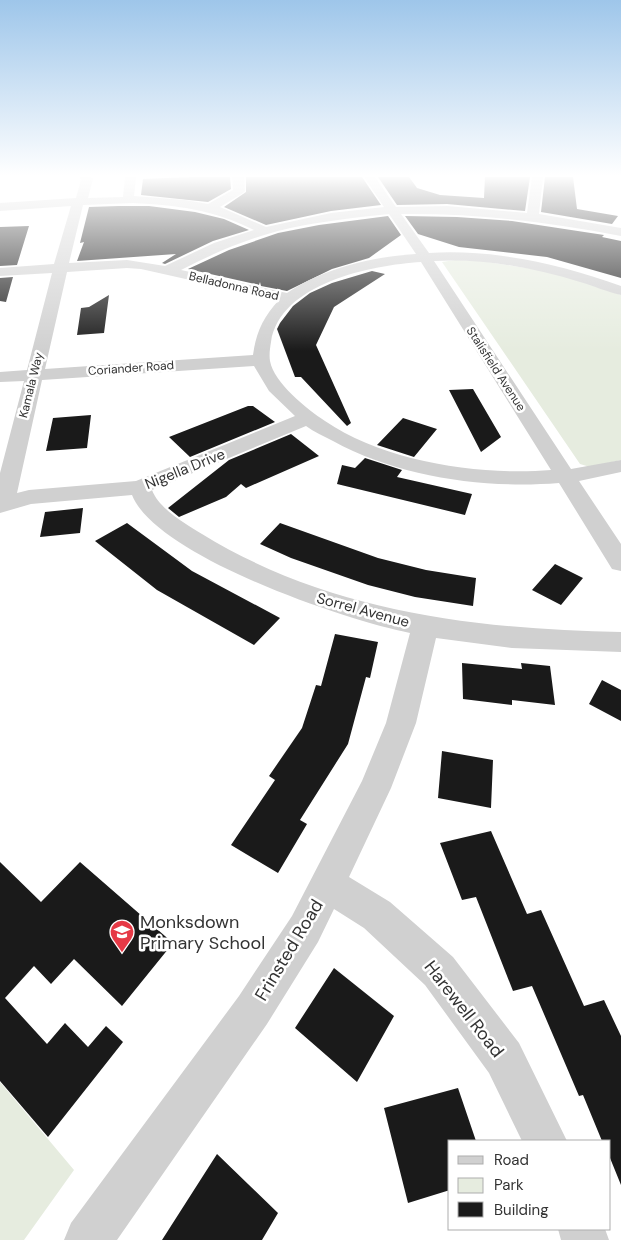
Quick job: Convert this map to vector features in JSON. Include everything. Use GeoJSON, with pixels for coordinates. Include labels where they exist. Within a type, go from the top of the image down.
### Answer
{"type":"FeatureCollection","features":[{"type":"Feature","properties":{"kind":"street","name":"Kamala Way"},"geometry":{"type":"LineString","coordinates":[[5,504],[6,492],[68,235]]}},
{"type":"Feature","properties":{"kind":"street"},"geometry":{"type":"LineString","coordinates":[[166,271],[216,246],[249,235]]}},
{"type":"Feature","properties":{"kind":"street","name":"Stalisfield Avenue"},"geometry":{"type":"LineString","coordinates":[[410,235],[621,563]]}},
{"type":"Feature","properties":{"kind":"street"},"geometry":{"type":"LineString","coordinates":[[621,291],[566,272],[522,263],[486,259],[404,260],[358,268],[322,280],[289,298],[268,322],[264,335],[261,360],[275,388],[306,419],[337,436],[373,452],[454,472],[500,478],[566,478],[621,466]]}},
{"type":"Feature","properties":{"kind":"street","name":"Belladonna Road"},"geometry":{"type":"LineString","coordinates":[[0,272],[128,264],[289,298]]}},
{"type":"Feature","properties":{"kind":"street","name":"Coriander Road"},"geometry":{"type":"LineString","coordinates":[[0,377],[261,360]]}},
{"type":"Feature","properties":{"kind":"street","name":"Nigella Drive"},"geometry":{"type":"LineString","coordinates":[[5,504],[30,497],[140,487],[306,419]]}},
{"type":"Feature","properties":{"kind":"street","name":"Sorrel Avenue"},"geometry":{"type":"LineString","coordinates":[[140,487],[144,500],[197,542],[269,580],[372,615],[425,627],[510,639],[621,642]]}},
{"type":"Feature","properties":{"kind":"street","name":"Frinsted Road"},"geometry":{"type":"LineString","coordinates":[[88,1240],[253,1010],[305,929],[375,788],[402,723],[425,627]]}},
{"type":"Feature","properties":{"kind":"street","name":"Harewell Road"},"geometry":{"type":"LineString","coordinates":[[328,885],[378,915],[440,971],[504,1058],[545,1140]]}},
{"type":"Feature","properties":{"kind":"green space"},"geometry":{"type":"Polygon","coordinates":[[[455,260],[481,261],[553,272],[621,295],[621,460],[590,467],[580,464],[442,262],[455,260]]]}},
{"type":"Feature","properties":{"kind":"green space"},"geometry":{"type":"Polygon","coordinates":[[[0,1082],[74,1170],[24,1240],[0,1240],[0,1082]]]}},
{"type":"Feature","properties":{"kind":"building"},"geometry":{"type":"Polygon","coordinates":[[[0,235],[26,235],[17,265],[0,266],[0,235]]]}},
{"type":"Feature","properties":{"kind":"building"},"geometry":{"type":"Polygon","coordinates":[[[82,235],[233,235],[213,241],[165,264],[162,263],[176,254],[77,261],[84,242],[80,243],[82,235]]]}},
{"type":"Feature","properties":{"kind":"building"},"geometry":{"type":"Polygon","coordinates":[[[273,235],[401,235],[369,258],[332,269],[287,291],[261,286],[260,282],[259,285],[188,269],[229,250],[273,235]]]}},
{"type":"Feature","properties":{"kind":"building"},"geometry":{"type":"Polygon","coordinates":[[[421,235],[604,235],[602,237],[621,241],[621,278],[547,257],[459,247],[421,235]]]}},
{"type":"Feature","properties":{"kind":"building"},"geometry":{"type":"Polygon","coordinates":[[[372,271],[385,274],[334,307],[316,345],[351,423],[347,426],[301,377],[295,377],[277,329],[293,306],[310,293],[332,283],[372,271]]]}},
{"type":"Feature","properties":{"kind":"building"},"geometry":{"type":"Polygon","coordinates":[[[13,277],[6,302],[0,301],[0,278],[13,277]]]}},
{"type":"Feature","properties":{"kind":"building"},"geometry":{"type":"Polygon","coordinates":[[[109,295],[104,333],[77,335],[81,308],[89,307],[109,295]]]}},
{"type":"Feature","properties":{"kind":"building"},"geometry":{"type":"Polygon","coordinates":[[[473,389],[501,437],[481,452],[449,390],[473,389]]]}},
{"type":"Feature","properties":{"kind":"building"},"geometry":{"type":"Polygon","coordinates":[[[248,406],[253,406],[275,422],[190,457],[169,437],[248,406]]]}},
{"type":"Feature","properties":{"kind":"building"},"geometry":{"type":"Polygon","coordinates":[[[91,415],[87,448],[46,451],[53,418],[91,415]]]}},
{"type":"Feature","properties":{"kind":"building"},"geometry":{"type":"Polygon","coordinates":[[[403,418],[437,429],[414,457],[377,445],[403,418]]]}},
{"type":"Feature","properties":{"kind":"building"},"geometry":{"type":"Polygon","coordinates":[[[291,434],[319,456],[246,488],[241,484],[226,497],[179,517],[168,508],[229,460],[291,434]]]}},
{"type":"Feature","properties":{"kind":"building"},"geometry":{"type":"Polygon","coordinates":[[[365,458],[402,470],[397,477],[472,494],[465,515],[337,484],[342,465],[355,468],[365,458]]]}},
{"type":"Feature","properties":{"kind":"building"},"geometry":{"type":"Polygon","coordinates":[[[83,508],[80,533],[40,537],[45,512],[83,508]]]}},
{"type":"Feature","properties":{"kind":"building"},"geometry":{"type":"Polygon","coordinates":[[[127,523],[192,571],[280,618],[254,645],[157,590],[95,541],[127,523]]]}},
{"type":"Feature","properties":{"kind":"building"},"geometry":{"type":"Polygon","coordinates":[[[280,523],[378,558],[426,570],[476,578],[473,606],[415,597],[368,585],[291,558],[260,544],[280,523]]]}},
{"type":"Feature","properties":{"kind":"building"},"geometry":{"type":"Polygon","coordinates":[[[555,564],[583,578],[561,605],[532,590],[555,564]]]}},
{"type":"Feature","properties":{"kind":"building"},"geometry":{"type":"Polygon","coordinates":[[[335,634],[378,642],[370,678],[366,677],[348,744],[300,820],[307,824],[278,873],[231,845],[275,780],[269,776],[302,728],[316,685],[321,686],[335,634]]]}},
{"type":"Feature","properties":{"kind":"building"},"geometry":{"type":"Polygon","coordinates":[[[462,663],[522,669],[521,663],[550,666],[555,705],[512,700],[512,705],[463,699],[462,663]]]}},
{"type":"Feature","properties":{"kind":"building"},"geometry":{"type":"Polygon","coordinates":[[[602,680],[621,690],[621,721],[589,704],[602,680]]]}},
{"type":"Feature","properties":{"kind":"building"},"geometry":{"type":"Polygon","coordinates":[[[442,751],[493,760],[491,808],[438,798],[442,751]]]}},
{"type":"Feature","properties":{"kind":"building"},"geometry":{"type":"Polygon","coordinates":[[[491,831],[527,914],[541,910],[584,1006],[604,1000],[621,1036],[621,1185],[611,1160],[611,1140],[602,1140],[583,1095],[579,1096],[532,986],[513,991],[476,897],[462,900],[440,843],[491,831]]]}},
{"type":"Feature","properties":{"kind":"building"},"geometry":{"type":"Polygon","coordinates":[[[0,862],[41,902],[80,862],[173,943],[122,1006],[74,959],[51,984],[34,966],[5,998],[47,1044],[65,1023],[88,1047],[106,1026],[123,1042],[48,1137],[0,1081],[0,862]]]}},
{"type":"Feature","properties":{"kind":"building"},"geometry":{"type":"Polygon","coordinates":[[[334,968],[394,1016],[357,1082],[295,1028],[334,968]]]}},
{"type":"Feature","properties":{"kind":"building"},"geometry":{"type":"Polygon","coordinates":[[[458,1088],[476,1140],[448,1140],[448,1191],[408,1203],[384,1108],[458,1088]]]}},
{"type":"Feature","properties":{"kind":"building"},"geometry":{"type":"Polygon","coordinates":[[[217,1154],[278,1213],[262,1240],[162,1240],[217,1154]]]}},
{"type":"Feature","properties":{"kind":"place","name":"Monksdown Primary School"},"geometry":{"type":"Point","coordinates":[122,953]}}]}
